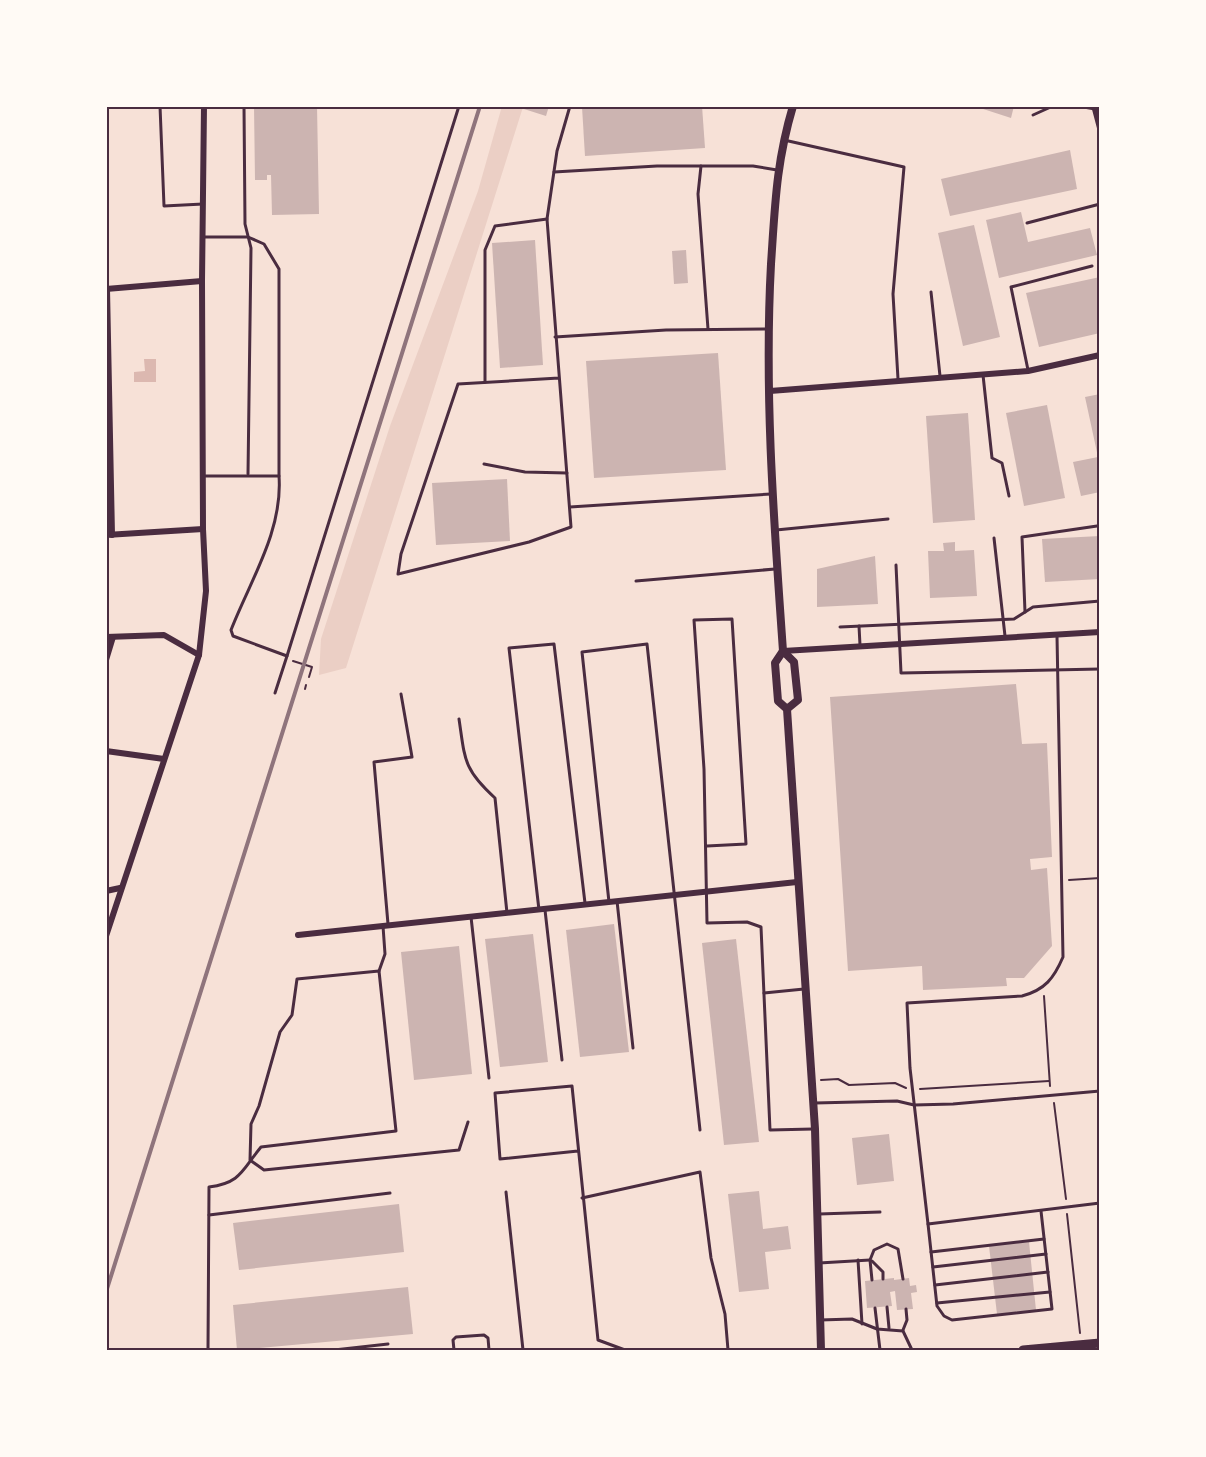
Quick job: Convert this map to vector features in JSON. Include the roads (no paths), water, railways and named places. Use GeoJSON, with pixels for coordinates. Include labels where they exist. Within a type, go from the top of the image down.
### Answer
{"type":"FeatureCollection","features":[{"type":"Feature","properties":{"kind":"main road"},"geometry":{"type":"LineString","coordinates":[[1023,1350],[1100,1343]]}},
{"type":"Feature","properties":{"kind":"street"},"geometry":{"type":"LineString","coordinates":[[106,936],[120,888],[200,655],[206,591],[203,529],[204,106]]}},
{"type":"Feature","properties":{"kind":"street"},"geometry":{"type":"LineString","coordinates":[[793,106],[777,170],[768,329],[774,530],[783,651],[775,663],[778,700],[787,709],[812,1080],[821,1350]]}},
{"type":"Feature","properties":{"kind":"street"},"geometry":{"type":"LineString","coordinates":[[1096,107],[1100,128]]}},
{"type":"Feature","properties":{"kind":"street"},"geometry":{"type":"LineString","coordinates":[[202,281],[107,289],[109,535],[203,529]]}},
{"type":"Feature","properties":{"kind":"street"},"geometry":{"type":"LineString","coordinates":[[770,391],[1028,371],[1100,355]]}},
{"type":"Feature","properties":{"kind":"street"},"geometry":{"type":"LineString","coordinates":[[783,651],[1100,632]]}},
{"type":"Feature","properties":{"kind":"street"},"geometry":{"type":"LineString","coordinates":[[106,660],[110,637],[164,635],[200,655]]}},
{"type":"Feature","properties":{"kind":"street"},"geometry":{"type":"LineString","coordinates":[[783,651],[794,662],[798,700],[787,709]]}},
{"type":"Feature","properties":{"kind":"street"},"geometry":{"type":"LineString","coordinates":[[106,751],[164,759]]}},
{"type":"Feature","properties":{"kind":"street"},"geometry":{"type":"LineString","coordinates":[[298,935],[797,882]]}},
{"type":"Feature","properties":{"kind":"street"},"geometry":{"type":"LineString","coordinates":[[106,891],[120,888]]}},
{"type":"Feature","properties":{"kind":"lane"},"geometry":{"type":"LineString","coordinates":[[160,106],[164,206],[203,204]]}},
{"type":"Feature","properties":{"kind":"lane"},"geometry":{"type":"LineString","coordinates":[[244,106],[245,224],[251,248],[248,474]]}},
{"type":"Feature","properties":{"kind":"lane"},"geometry":{"type":"LineString","coordinates":[[275,693],[459,106]]}},
{"type":"Feature","properties":{"kind":"lane"},"geometry":{"type":"LineString","coordinates":[[559,378],[458,384],[401,554],[399,574],[529,542],[571,527],[547,219],[554,172],[570,106]]}},
{"type":"Feature","properties":{"kind":"lane"},"geometry":{"type":"LineString","coordinates":[[1033,115],[1053,106]]}},
{"type":"Feature","properties":{"kind":"lane"},"geometry":{"type":"LineString","coordinates":[[1078,106],[1096,107]]}},
{"type":"Feature","properties":{"kind":"lane"},"geometry":{"type":"LineString","coordinates":[[783,140],[903,166],[893,294],[898,381]]}},
{"type":"Feature","properties":{"kind":"lane"},"geometry":{"type":"LineString","coordinates":[[554,172],[625,167],[701,166],[753,166],[777,170]]}},
{"type":"Feature","properties":{"kind":"lane"},"geometry":{"type":"LineString","coordinates":[[701,166],[698,194],[708,329]]}},
{"type":"Feature","properties":{"kind":"lane"},"geometry":{"type":"LineString","coordinates":[[1027,223],[1100,204]]}},
{"type":"Feature","properties":{"kind":"lane"},"geometry":{"type":"LineString","coordinates":[[485,382],[485,250],[495,226],[547,219]]}},
{"type":"Feature","properties":{"kind":"lane"},"geometry":{"type":"LineString","coordinates":[[202,237],[248,237],[264,244],[279,269],[280,492],[271,537],[231,630],[233,636],[287,656]]}},
{"type":"Feature","properties":{"kind":"lane"},"geometry":{"type":"LineString","coordinates":[[1028,371],[1011,287],[1092,266]]}},
{"type":"Feature","properties":{"kind":"lane"},"geometry":{"type":"LineString","coordinates":[[931,292],[940,378]]}},
{"type":"Feature","properties":{"kind":"lane"},"geometry":{"type":"LineString","coordinates":[[555,337],[708,329],[768,329]]}},
{"type":"Feature","properties":{"kind":"lane"},"geometry":{"type":"LineString","coordinates":[[983,375],[992,458],[1002,463],[1009,496]]}},
{"type":"Feature","properties":{"kind":"lane"},"geometry":{"type":"LineString","coordinates":[[484,464],[525,472],[567,472]]}},
{"type":"Feature","properties":{"kind":"lane"},"geometry":{"type":"LineString","coordinates":[[203,476],[248,474],[279,476]]}},
{"type":"Feature","properties":{"kind":"lane"},"geometry":{"type":"LineString","coordinates":[[570,507],[773,494]]}},
{"type":"Feature","properties":{"kind":"lane"},"geometry":{"type":"LineString","coordinates":[[774,530],[888,519]]}},
{"type":"Feature","properties":{"kind":"lane"},"geometry":{"type":"LineString","coordinates":[[1024,612],[1022,537],[1097,526]]}},
{"type":"Feature","properties":{"kind":"lane"},"geometry":{"type":"LineString","coordinates":[[994,538],[1005,638]]}},
{"type":"Feature","properties":{"kind":"lane"},"geometry":{"type":"LineString","coordinates":[[897,566],[902,673],[1100,669]]}},
{"type":"Feature","properties":{"kind":"lane"},"geometry":{"type":"LineString","coordinates":[[636,581],[777,568]]}},
{"type":"Feature","properties":{"kind":"lane"},"geometry":{"type":"LineString","coordinates":[[840,627],[1014,619],[1033,607],[1100,602]]}},
{"type":"Feature","properties":{"kind":"lane"},"geometry":{"type":"LineString","coordinates":[[707,846],[746,844],[732,619],[694,620],[707,846],[705,902],[707,923],[747,922],[761,927],[770,1130],[815,1129]]}},
{"type":"Feature","properties":{"kind":"lane"},"geometry":{"type":"LineString","coordinates":[[859,626],[860,646]]}},
{"type":"Feature","properties":{"kind":"lane"},"geometry":{"type":"LineString","coordinates":[[1041,1210],[1052,1309],[952,1320],[940,1311],[937,1303],[912,1088],[906,1003],[1022,996],[1039,992],[1055,976],[1063,957],[1056,634]]}},
{"type":"Feature","properties":{"kind":"lane"},"geometry":{"type":"LineString","coordinates":[[562,1060],[509,648],[554,644],[585,904]]}},
{"type":"Feature","properties":{"kind":"lane"},"geometry":{"type":"LineString","coordinates":[[610,902],[582,652],[647,644],[700,1130]]}},
{"type":"Feature","properties":{"kind":"lane"},"geometry":{"type":"LineString","coordinates":[[208,1350],[209,1187],[228,1184],[261,1147],[396,1131],[379,971],[385,954],[386,926],[374,762],[412,757],[401,694]]}},
{"type":"Feature","properties":{"kind":"lane"},"geometry":{"type":"LineString","coordinates":[[459,719],[466,765],[473,777],[495,798],[507,913]]}},
{"type":"Feature","properties":{"kind":"lane"},"geometry":{"type":"LineString","coordinates":[[618,901],[633,1048]]}},
{"type":"Feature","properties":{"kind":"lane"},"geometry":{"type":"LineString","coordinates":[[471,917],[489,1078]]}},
{"type":"Feature","properties":{"kind":"lane"},"geometry":{"type":"LineString","coordinates":[[250,1160],[251,1124],[259,1106],[280,1032],[292,1015],[297,979],[379,971]]}},
{"type":"Feature","properties":{"kind":"lane"},"geometry":{"type":"LineString","coordinates":[[764,993],[805,988]]}},
{"type":"Feature","properties":{"kind":"lane"},"geometry":{"type":"LineString","coordinates":[[578,1151],[500,1159],[495,1093],[572,1086],[598,1340],[625,1350]]}},
{"type":"Feature","properties":{"kind":"lane"},"geometry":{"type":"LineString","coordinates":[[813,1103],[897,1101],[914,1105],[992,1102],[1100,1091]]}},
{"type":"Feature","properties":{"kind":"lane"},"geometry":{"type":"LineString","coordinates":[[250,1160],[264,1170],[459,1150],[468,1122]]}},
{"type":"Feature","properties":{"kind":"lane"},"geometry":{"type":"LineString","coordinates":[[582,1198],[700,1172],[711,1258],[725,1314],[728,1350]]}},
{"type":"Feature","properties":{"kind":"lane"},"geometry":{"type":"LineString","coordinates":[[506,1192],[523,1350]]}},
{"type":"Feature","properties":{"kind":"lane"},"geometry":{"type":"LineString","coordinates":[[209,1215],[390,1193]]}},
{"type":"Feature","properties":{"kind":"lane"},"geometry":{"type":"LineString","coordinates":[[928,1224],[1100,1203]]}},
{"type":"Feature","properties":{"kind":"lane"},"geometry":{"type":"LineString","coordinates":[[817,1214],[880,1212]]}},
{"type":"Feature","properties":{"kind":"lane"},"geometry":{"type":"LineString","coordinates":[[931,1252],[1044,1239]]}},
{"type":"Feature","properties":{"kind":"lane"},"geometry":{"type":"LineString","coordinates":[[872,1280],[870,1260],[874,1250],[881,1245],[892,1246],[901,1256],[903,1279]]}},
{"type":"Feature","properties":{"kind":"lane"},"geometry":{"type":"LineString","coordinates":[[933,1267],[1046,1254]]}},
{"type":"Feature","properties":{"kind":"lane"},"geometry":{"type":"LineString","coordinates":[[858,1260],[862,1324]]}},
{"type":"Feature","properties":{"kind":"lane"},"geometry":{"type":"LineString","coordinates":[[819,1263],[870,1260],[882,1272],[883,1279]]}},
{"type":"Feature","properties":{"kind":"lane"},"geometry":{"type":"LineString","coordinates":[[935,1286],[1048,1272]]}},
{"type":"Feature","properties":{"kind":"lane"},"geometry":{"type":"LineString","coordinates":[[937,1303],[1050,1292]]}},
{"type":"Feature","properties":{"kind":"lane"},"geometry":{"type":"LineString","coordinates":[[887,1307],[889,1328]]}},
{"type":"Feature","properties":{"kind":"lane"},"geometry":{"type":"LineString","coordinates":[[875,1308],[880,1350]]}},
{"type":"Feature","properties":{"kind":"lane"},"geometry":{"type":"LineString","coordinates":[[906,1309],[908,1320],[903,1331],[912,1350]]}},
{"type":"Feature","properties":{"kind":"lane"},"geometry":{"type":"LineString","coordinates":[[820,1320],[852,1319],[877,1329],[889,1328],[903,1331]]}},
{"type":"Feature","properties":{"kind":"lane"},"geometry":{"type":"LineString","coordinates":[[454,1350],[453,1340],[456,1337],[484,1335],[488,1338],[489,1350]]}},
{"type":"Feature","properties":{"kind":"lane"},"geometry":{"type":"LineString","coordinates":[[334,1350],[388,1344]]}},
{"type":"Feature","properties":{"kind":"railway"},"geometry":{"type":"LineString","coordinates":[[106,1292],[480,106]]}}]}
